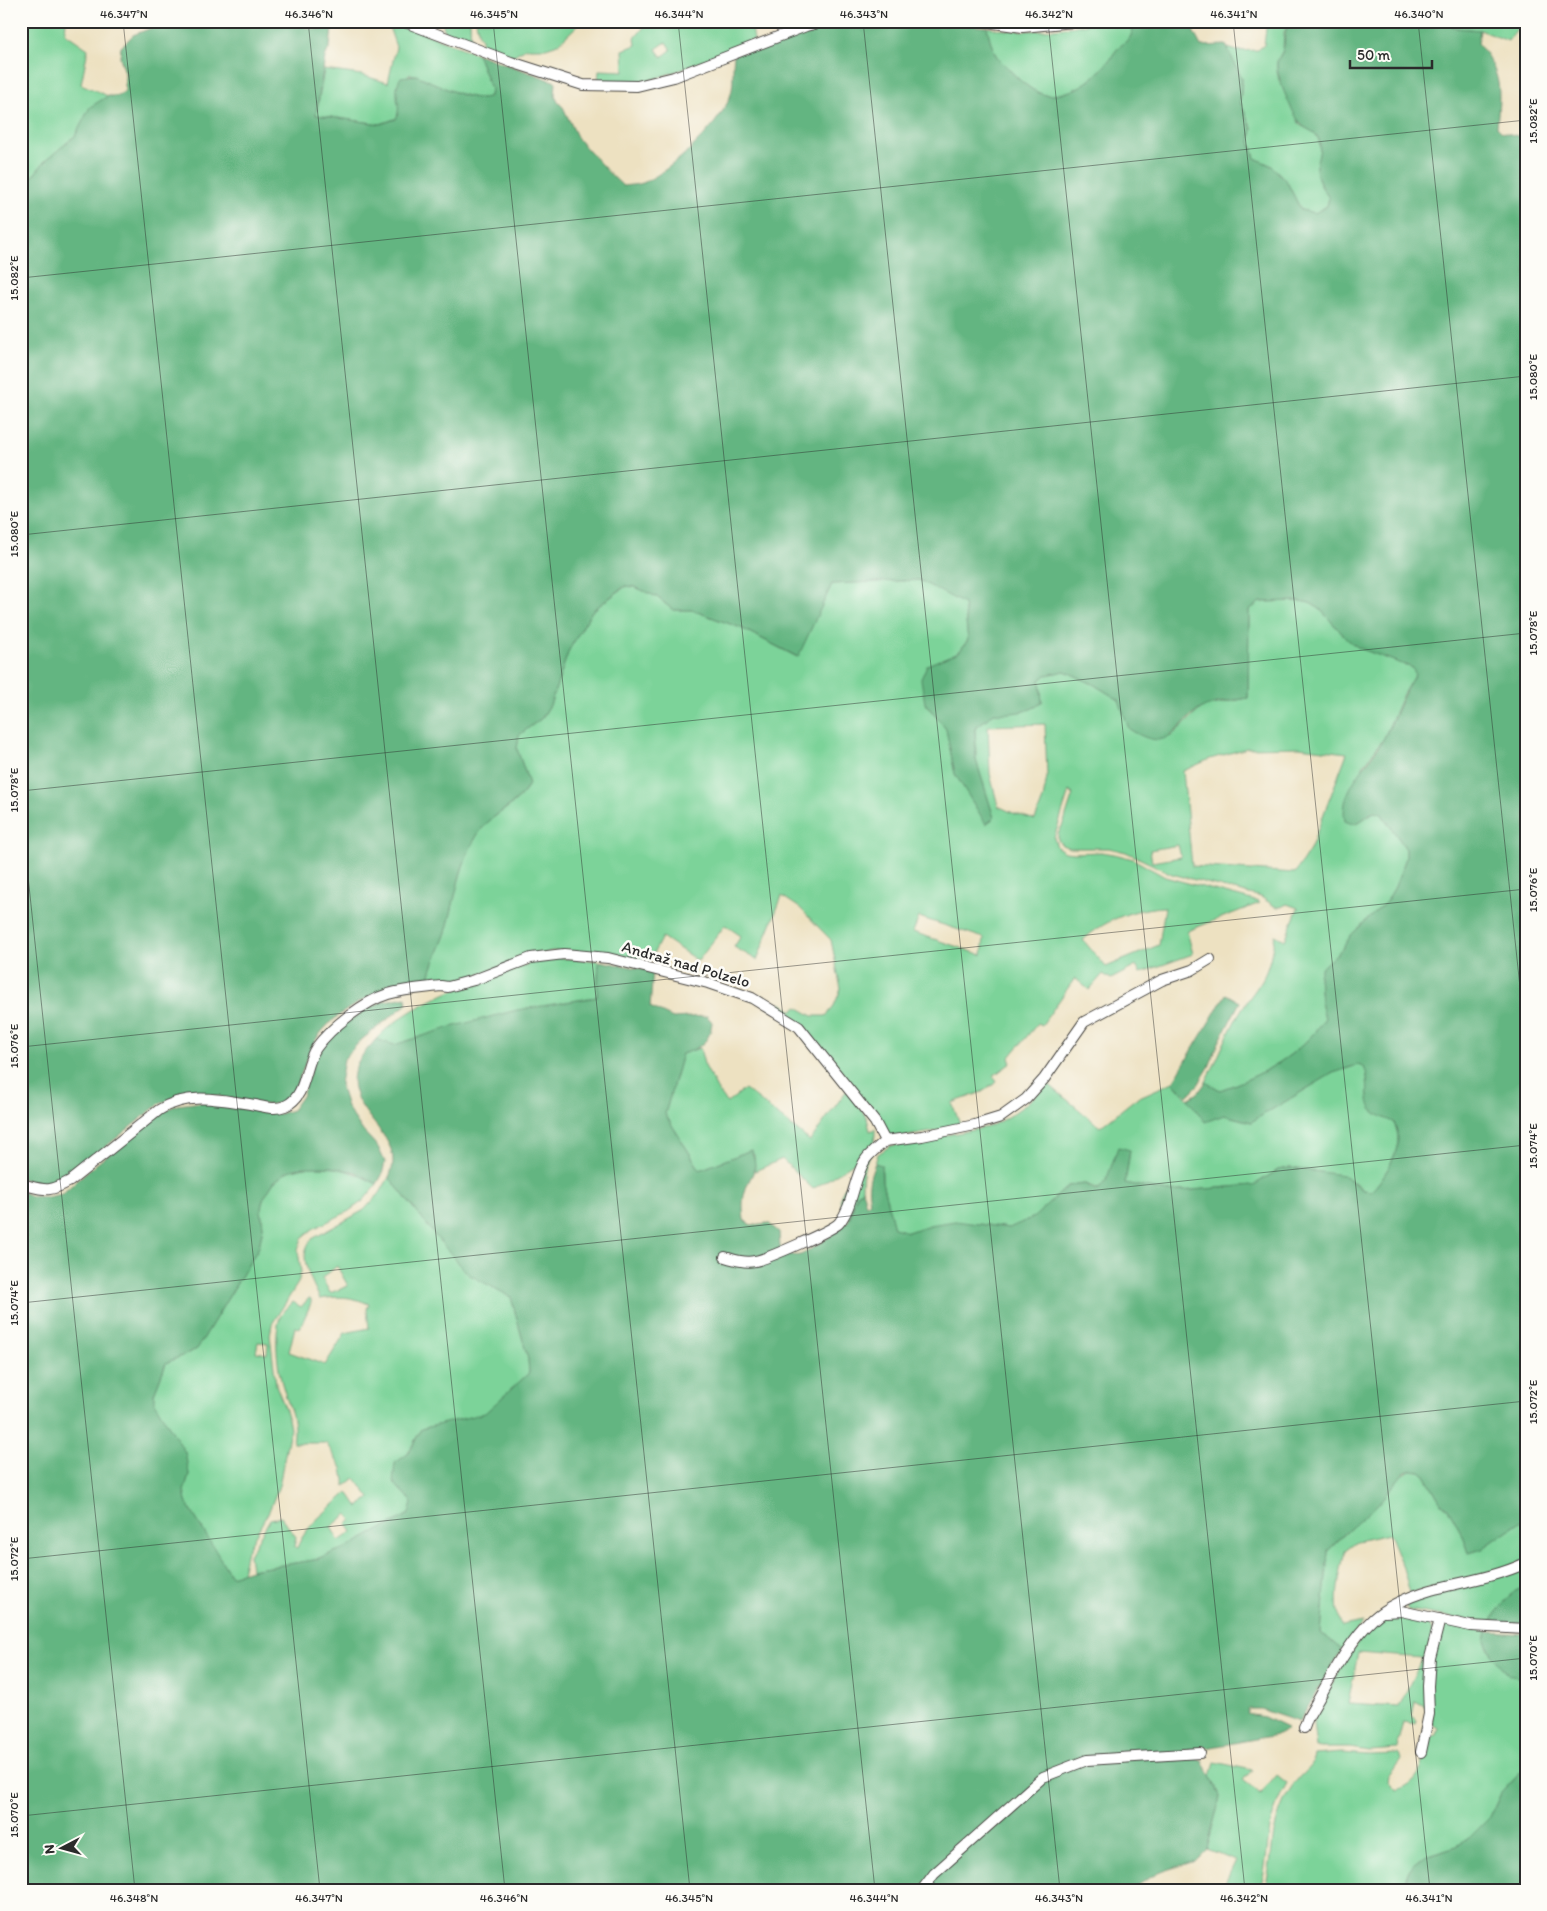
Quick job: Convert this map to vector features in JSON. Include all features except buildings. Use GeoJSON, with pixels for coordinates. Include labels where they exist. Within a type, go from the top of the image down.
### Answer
{"type":"FeatureCollection","features":[{"type":"Feature","properties":{"kind":"street"},"geometry":{"type":"LineString","coordinates":[[402,21],[511,62],[583,84],[637,86],[674,77],[806,26],[827,21]]}},
{"type":"Feature","properties":{"kind":"street"},"geometry":{"type":"LineString","coordinates":[[848,21],[880,21]]}},
{"type":"Feature","properties":{"kind":"street"},"geometry":{"type":"LineString","coordinates":[[980,21],[1023,27],[1083,21]]}},
{"type":"Feature","properties":{"kind":"street","name":"Andraž nad Polzelo"},"geometry":{"type":"LineString","coordinates":[[21,1184],[41,1189],[55,1189],[70,1181],[168,1104],[181,1100],[192,1098],[217,1099],[276,1108],[286,1106],[296,1098],[316,1049],[335,1029],[365,1004],[389,994],[441,986],[448,987],[474,980],[531,958],[564,954],[608,958],[708,983],[752,998],[799,1027],[875,1122],[885,1140]]}},
{"type":"Feature","properties":{"kind":"street"},"geometry":{"type":"LineString","coordinates":[[725,1257],[740,1261],[756,1261],[827,1232],[839,1224],[848,1207],[864,1161],[885,1140],[931,1134],[975,1125],[1001,1117],[1026,1099],[1044,1079],[1084,1022],[1162,980],[1192,970],[1210,959]]}},
{"type":"Feature","properties":{"kind":"street"},"geometry":{"type":"LineString","coordinates":[[1304,1728],[1308,1717],[1356,1639],[1374,1618],[1414,1595],[1494,1574],[1526,1563]]}},
{"type":"Feature","properties":{"kind":"street"},"geometry":{"type":"LineString","coordinates":[[1384,1612],[1401,1611],[1470,1626],[1526,1629]]}},
{"type":"Feature","properties":{"kind":"street"},"geometry":{"type":"LineString","coordinates":[[1421,1752],[1430,1714],[1428,1686],[1430,1658],[1440,1620]]}},
{"type":"Feature","properties":{"kind":"street"},"geometry":{"type":"LineString","coordinates":[[922,1890],[934,1874],[1043,1777],[1088,1760],[1200,1753]]}},
{"type":"Feature","properties":{"kind":"green space"},"geometry":{"type":"Polygon","coordinates":[[[21,21],[66,21],[65,33],[88,49],[81,84],[108,96],[91,107],[75,136],[45,161],[33,176],[21,177],[21,21]]]}},
{"type":"Feature","properties":{"kind":"green space"},"geometry":{"type":"Polygon","coordinates":[[[170,21],[293,21],[306,27],[332,29],[330,46],[325,57],[316,115],[380,124],[396,119],[398,113],[398,82],[401,77],[416,75],[474,98],[490,96],[491,89],[477,54],[556,82],[555,96],[563,107],[578,139],[623,186],[636,185],[655,177],[696,144],[709,130],[728,102],[732,90],[734,55],[809,29],[841,25],[931,26],[956,24],[987,27],[992,47],[999,59],[1027,86],[1047,95],[1068,92],[1095,76],[1128,40],[1132,34],[1134,21],[1192,21],[1191,27],[1201,46],[1226,45],[1242,79],[1240,102],[1252,129],[1250,142],[1255,158],[1272,166],[1287,182],[1301,210],[1315,213],[1327,206],[1329,198],[1320,183],[1316,171],[1320,147],[1319,140],[1297,118],[1285,94],[1277,69],[1277,61],[1283,50],[1285,33],[1291,21],[1439,21],[1456,28],[1480,30],[1478,43],[1492,65],[1498,83],[1497,127],[1502,132],[1526,138],[1526,991],[1523,995],[1526,998],[1526,1518],[1482,1549],[1469,1553],[1464,1538],[1448,1508],[1440,1501],[1425,1475],[1420,1471],[1412,1470],[1399,1478],[1378,1504],[1344,1534],[1328,1551],[1321,1633],[1342,1650],[1299,1722],[1260,1709],[1248,1709],[1246,1714],[1264,1717],[1287,1728],[1277,1735],[1190,1751],[1191,1757],[1202,1761],[1211,1775],[1220,1797],[1207,1849],[1195,1861],[1158,1873],[1130,1890],[21,1890],[21,1191],[31,1196],[47,1197],[62,1194],[160,1113],[177,1105],[203,1102],[279,1114],[292,1110],[302,1096],[316,1055],[340,1027],[368,1008],[384,1001],[406,997],[407,1004],[360,1041],[344,1059],[340,1084],[347,1107],[363,1131],[378,1147],[385,1162],[382,1175],[377,1184],[355,1172],[331,1167],[304,1167],[288,1171],[274,1182],[263,1199],[261,1209],[263,1227],[259,1247],[197,1349],[166,1363],[154,1394],[154,1402],[185,1452],[189,1474],[184,1491],[186,1502],[231,1576],[251,1570],[314,1560],[350,1546],[409,1514],[412,1502],[393,1482],[395,1463],[409,1453],[421,1429],[485,1413],[529,1373],[528,1359],[511,1297],[468,1274],[389,1177],[393,1164],[391,1150],[386,1139],[361,1104],[355,1092],[353,1079],[357,1064],[376,1039],[394,1045],[451,1027],[517,1010],[597,997],[599,961],[653,971],[650,1007],[673,1018],[707,1016],[712,1022],[709,1035],[703,1044],[682,1054],[665,1114],[700,1170],[751,1150],[755,1168],[744,1195],[744,1220],[751,1225],[768,1223],[779,1232],[780,1247],[791,1255],[800,1255],[810,1250],[845,1224],[850,1217],[856,1197],[862,1189],[866,1205],[870,1202],[869,1182],[875,1163],[881,1165],[882,1182],[894,1228],[908,1232],[930,1225],[955,1221],[1009,1228],[1034,1217],[1068,1186],[1085,1184],[1094,1189],[1099,1189],[1106,1181],[1118,1147],[1130,1150],[1125,1183],[1168,1192],[1254,1185],[1278,1170],[1290,1168],[1343,1175],[1363,1190],[1371,1191],[1389,1167],[1398,1144],[1398,1134],[1394,1122],[1372,1110],[1368,1101],[1366,1072],[1364,1067],[1357,1065],[1333,1073],[1251,1122],[1224,1115],[1205,1122],[1188,1099],[1198,1093],[1206,1082],[1220,1090],[1265,1071],[1305,1043],[1325,1018],[1321,1002],[1319,975],[1322,967],[1342,949],[1352,934],[1386,902],[1395,887],[1406,858],[1406,849],[1381,813],[1373,812],[1356,823],[1349,823],[1345,821],[1344,809],[1346,797],[1351,786],[1389,728],[1415,674],[1413,668],[1359,648],[1348,640],[1320,609],[1310,603],[1300,601],[1260,602],[1249,610],[1248,698],[1206,706],[1170,736],[1162,739],[1154,740],[1129,729],[1119,700],[1093,684],[1065,671],[1046,675],[1040,680],[1042,702],[1037,706],[1020,712],[994,713],[975,728],[976,760],[994,818],[986,824],[955,774],[946,729],[925,703],[921,679],[927,665],[959,652],[968,640],[964,604],[919,580],[832,584],[798,657],[741,628],[692,610],[673,610],[657,597],[635,587],[625,586],[592,611],[569,650],[550,705],[542,718],[519,735],[517,749],[529,784],[519,798],[485,824],[473,843],[463,867],[446,932],[428,982],[397,986],[381,992],[348,1009],[334,1019],[322,1031],[314,1043],[291,1095],[281,1102],[260,1104],[203,1094],[175,1098],[159,1104],[58,1185],[44,1188],[21,1178],[21,177],[33,176],[45,161],[75,136],[90,107],[108,96],[118,96],[125,91],[125,73],[120,57],[121,47],[133,35],[170,21]]]}},
{"type":"Feature","properties":{"kind":"green space"},"geometry":{"type":"Polygon","coordinates":[[[387,21],[414,29],[477,54],[491,90],[490,96],[474,98],[409,74],[397,99],[400,110],[397,118],[380,124],[316,115],[324,70],[362,75],[388,83],[396,47],[387,21]]]}},
{"type":"Feature","properties":{"kind":"green space"},"geometry":{"type":"Polygon","coordinates":[[[442,21],[470,21],[471,45],[445,32],[442,21]]]}},
{"type":"Feature","properties":{"kind":"green space"},"geometry":{"type":"Polygon","coordinates":[[[476,21],[582,21],[558,44],[546,48],[526,48],[509,58],[481,46],[482,39],[479,35],[476,21]]]}},
{"type":"Feature","properties":{"kind":"green space"},"geometry":{"type":"Polygon","coordinates":[[[645,21],[751,21],[754,40],[645,82],[598,81],[599,70],[624,71],[623,50],[636,45],[635,38],[644,27],[645,21]],[[666,42],[656,49],[662,57],[671,50],[666,42]]]}},
{"type":"Feature","properties":{"kind":"green space"},"geometry":{"type":"Polygon","coordinates":[[[1101,21],[1134,21],[1132,34],[1095,76],[1068,92],[1047,95],[1027,86],[999,59],[992,47],[987,27],[1030,31],[1101,21]]]}},
{"type":"Feature","properties":{"kind":"green space"},"geometry":{"type":"Polygon","coordinates":[[[1267,21],[1291,21],[1284,32],[1283,50],[1277,61],[1277,71],[1279,80],[1300,125],[1315,133],[1319,140],[1320,150],[1316,166],[1317,175],[1321,186],[1329,198],[1327,206],[1315,213],[1301,210],[1287,182],[1272,166],[1255,158],[1250,142],[1252,128],[1240,102],[1242,79],[1229,54],[1228,48],[1237,51],[1258,50],[1264,45],[1267,21]]]}},
{"type":"Feature","properties":{"kind":"green space"},"geometry":{"type":"Polygon","coordinates":[[[1439,21],[1523,21],[1508,41],[1480,30],[1456,28],[1439,21]]]}},
{"type":"Feature","properties":{"kind":"green space"},"geometry":{"type":"Polygon","coordinates":[[[919,580],[964,603],[968,640],[959,652],[928,665],[925,703],[946,729],[955,774],[994,818],[976,760],[975,728],[994,713],[1042,702],[1040,680],[1046,675],[1065,671],[1093,684],[1119,700],[1170,737],[1203,707],[1248,698],[1249,610],[1260,602],[1300,601],[1310,603],[1320,609],[1348,640],[1359,648],[1413,668],[1415,674],[1403,694],[1384,738],[1363,766],[1356,824],[1374,812],[1381,813],[1406,849],[1406,858],[1395,887],[1386,902],[1352,934],[1342,949],[1322,967],[1319,976],[1321,1002],[1325,1018],[1305,1043],[1265,1071],[1220,1090],[1206,1082],[1239,1014],[1265,975],[1275,935],[1285,940],[1298,908],[1287,904],[1276,907],[1261,897],[1172,874],[1126,852],[1109,848],[1070,848],[1062,845],[1058,840],[1058,834],[1073,794],[1069,791],[1054,838],[1057,847],[1065,852],[1101,852],[1118,855],[1133,859],[1165,877],[1260,903],[1187,931],[1193,954],[1140,973],[1136,966],[1111,979],[1103,974],[1089,990],[1075,978],[1042,1025],[1038,1023],[1009,1058],[1011,1063],[993,1076],[997,1082],[982,1092],[952,1103],[961,1127],[890,1139],[793,1020],[778,1008],[781,1003],[793,1011],[797,1007],[813,1016],[826,1016],[833,1008],[841,989],[831,940],[800,908],[782,896],[757,960],[734,947],[741,936],[725,925],[698,961],[662,937],[650,960],[552,951],[455,982],[428,982],[446,932],[463,867],[473,843],[485,824],[513,804],[525,792],[529,784],[517,749],[519,735],[542,718],[550,705],[569,650],[592,611],[626,586],[635,587],[657,597],[673,610],[692,610],[741,628],[797,657],[832,584],[919,580]],[[1045,724],[988,726],[990,774],[998,806],[1035,820],[1043,799],[1047,777],[1045,724]],[[1299,747],[1247,748],[1210,759],[1183,771],[1192,866],[1295,873],[1310,850],[1347,753],[1299,747]],[[1178,845],[1150,850],[1152,862],[1181,857],[1178,845]],[[1165,907],[1143,910],[1111,921],[1083,940],[1106,967],[1159,945],[1165,907]],[[919,917],[913,932],[982,955],[984,938],[919,917]]]}},
{"type":"Feature","properties":{"kind":"green space"},"geometry":{"type":"Polygon","coordinates":[[[549,957],[599,961],[597,997],[565,1002],[394,1045],[376,1039],[393,1023],[435,999],[481,980],[549,957]]]}},
{"type":"Feature","properties":{"kind":"green space"},"geometry":{"type":"Polygon","coordinates":[[[1226,994],[1240,1002],[1219,1042],[1209,1067],[1198,1085],[1187,1096],[1173,1082],[1226,994]]]}},
{"type":"Feature","properties":{"kind":"green space"},"geometry":{"type":"Polygon","coordinates":[[[700,1048],[704,1064],[717,1089],[727,1103],[745,1089],[810,1141],[847,1090],[867,1118],[870,1131],[875,1129],[874,1142],[863,1173],[862,1189],[856,1195],[849,1218],[843,1210],[840,1197],[857,1167],[855,1162],[813,1189],[782,1159],[755,1171],[754,1155],[751,1150],[700,1170],[665,1114],[682,1054],[700,1048]]]}},
{"type":"Feature","properties":{"kind":"green space"},"geometry":{"type":"Polygon","coordinates":[[[1358,1065],[1364,1067],[1367,1073],[1368,1098],[1394,1122],[1398,1136],[1396,1151],[1389,1167],[1371,1191],[1363,1190],[1354,1182],[1290,1168],[1278,1170],[1254,1185],[1168,1192],[1125,1184],[1130,1151],[1099,1189],[1085,1184],[1068,1186],[1034,1218],[1009,1228],[979,1224],[930,1225],[908,1232],[894,1229],[882,1182],[882,1171],[875,1163],[878,1154],[890,1146],[988,1127],[1005,1119],[1020,1108],[1047,1083],[1100,1127],[1135,1099],[1173,1082],[1188,1099],[1224,1115],[1251,1122],[1333,1073],[1358,1065]]]}},
{"type":"Feature","properties":{"kind":"green space"},"geometry":{"type":"Polygon","coordinates":[[[304,1167],[334,1168],[350,1172],[377,1184],[363,1201],[349,1211],[313,1229],[302,1238],[298,1250],[301,1272],[298,1283],[272,1324],[270,1335],[276,1385],[287,1413],[290,1429],[279,1486],[269,1511],[247,1550],[242,1573],[230,1576],[186,1502],[184,1491],[189,1474],[154,1402],[154,1394],[166,1363],[197,1349],[259,1247],[263,1227],[261,1209],[263,1199],[274,1182],[288,1171],[304,1167]],[[258,1342],[256,1352],[267,1354],[268,1343],[258,1342]]]}},
{"type":"Feature","properties":{"kind":"green space"},"geometry":{"type":"Polygon","coordinates":[[[389,1177],[438,1239],[468,1273],[511,1297],[528,1359],[529,1373],[485,1414],[421,1429],[393,1482],[412,1502],[410,1514],[350,1546],[314,1560],[251,1570],[249,1555],[270,1519],[281,1517],[296,1537],[294,1547],[297,1548],[312,1524],[348,1492],[358,1507],[370,1498],[355,1478],[345,1486],[342,1468],[326,1443],[293,1443],[293,1421],[281,1380],[277,1333],[280,1317],[293,1302],[301,1307],[309,1298],[311,1299],[300,1328],[295,1327],[289,1352],[325,1365],[345,1333],[369,1328],[367,1309],[369,1304],[345,1297],[320,1299],[307,1269],[305,1253],[312,1239],[364,1210],[380,1193],[389,1177]],[[337,1266],[322,1278],[330,1293],[348,1286],[337,1266]],[[347,1514],[331,1527],[339,1541],[352,1532],[347,1524],[352,1520],[347,1514]]]}},
{"type":"Feature","properties":{"kind":"green space"},"geometry":{"type":"Polygon","coordinates":[[[1412,1470],[1420,1471],[1425,1475],[1440,1501],[1448,1508],[1464,1538],[1469,1553],[1482,1549],[1526,1518],[1526,1560],[1505,1568],[1410,1593],[1403,1568],[1389,1534],[1357,1541],[1345,1550],[1337,1598],[1342,1627],[1363,1623],[1342,1650],[1321,1633],[1328,1551],[1399,1478],[1412,1470]]]}},
{"type":"Feature","properties":{"kind":"green space"},"geometry":{"type":"Polygon","coordinates":[[[1526,1567],[1526,1588],[1510,1595],[1490,1624],[1408,1610],[1406,1606],[1407,1602],[1526,1567]]]}},
{"type":"Feature","properties":{"kind":"green space"},"geometry":{"type":"Polygon","coordinates":[[[1526,1588],[1526,1624],[1490,1624],[1510,1595],[1526,1588]]]}},
{"type":"Feature","properties":{"kind":"green space"},"geometry":{"type":"Polygon","coordinates":[[[1404,1617],[1418,1618],[1426,1621],[1432,1633],[1427,1707],[1415,1701],[1412,1716],[1417,1720],[1416,1724],[1403,1722],[1398,1742],[1399,1749],[1368,1751],[1350,1748],[1316,1748],[1313,1722],[1315,1716],[1335,1678],[1354,1648],[1363,1635],[1381,1620],[1404,1617]],[[1358,1653],[1348,1704],[1399,1707],[1422,1658],[1358,1653]]]}},
{"type":"Feature","properties":{"kind":"green space"},"geometry":{"type":"Polygon","coordinates":[[[1444,1624],[1487,1632],[1485,1640],[1496,1659],[1506,1669],[1526,1680],[1526,1767],[1501,1793],[1490,1817],[1469,1838],[1457,1846],[1431,1854],[1409,1870],[1406,1878],[1407,1890],[1264,1890],[1269,1871],[1274,1832],[1281,1809],[1291,1787],[1310,1766],[1315,1755],[1341,1753],[1369,1755],[1399,1754],[1401,1761],[1389,1775],[1388,1781],[1397,1790],[1412,1782],[1417,1776],[1424,1762],[1429,1737],[1436,1735],[1438,1729],[1432,1725],[1430,1685],[1432,1663],[1444,1624]]]}},
{"type":"Feature","properties":{"kind":"green space"},"geometry":{"type":"Polygon","coordinates":[[[1487,1632],[1526,1634],[1526,1680],[1509,1674],[1494,1658],[1485,1640],[1487,1632]]]}},
{"type":"Feature","properties":{"kind":"green space"},"geometry":{"type":"Polygon","coordinates":[[[1215,1762],[1252,1770],[1243,1780],[1261,1794],[1277,1775],[1287,1783],[1271,1821],[1259,1890],[1222,1890],[1236,1860],[1207,1849],[1220,1797],[1211,1775],[1215,1762]]]}},
{"type":"Feature","properties":{"kind":"green space"},"geometry":{"type":"Polygon","coordinates":[[[1526,1767],[1526,1890],[1407,1890],[1406,1878],[1415,1862],[1431,1854],[1457,1846],[1469,1838],[1490,1817],[1501,1793],[1526,1767]]]}}]}
